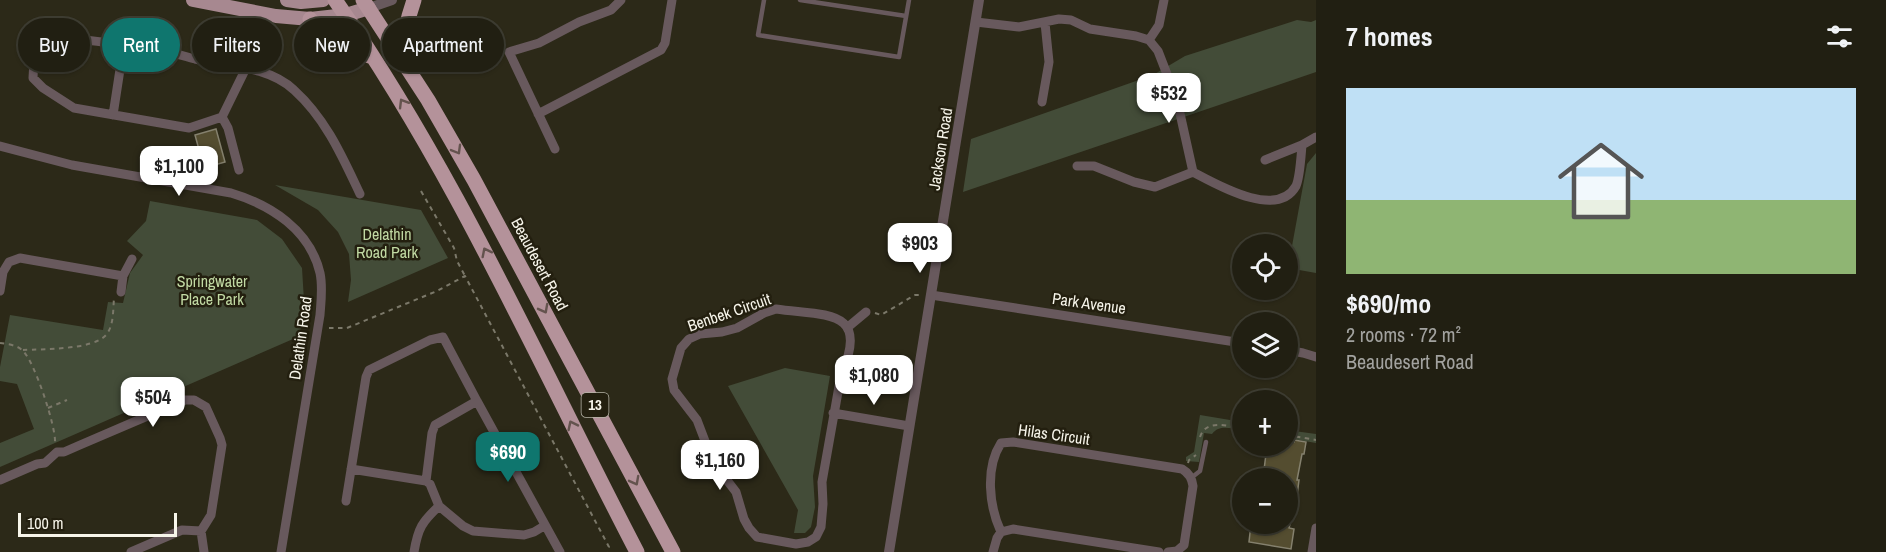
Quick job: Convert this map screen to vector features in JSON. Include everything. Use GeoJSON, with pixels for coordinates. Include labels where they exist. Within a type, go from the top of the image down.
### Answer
{"type":"FeatureCollection","features":[{"type":"Feature","properties":{"kind":"highway","name":"13"},"geometry":{"type":"LineString","coordinates":[[335,0],[402,101],[464,209],[637,552]]}},
{"type":"Feature","properties":{"kind":"highway"},"geometry":{"type":"LineString","coordinates":[[408,18],[414,0]]}},
{"type":"Feature","properties":{"kind":"highway","name":"Beaudesert Road"},"geometry":{"type":"LineString","coordinates":[[366,4],[382,28]]}},
{"type":"Feature","properties":{"kind":"highway","name":"Beaudesert Road"},"geometry":{"type":"LineString","coordinates":[[410,72],[483,197],[673,552]]}},
{"type":"Feature","properties":{"kind":"main road"},"geometry":{"type":"LineString","coordinates":[[193,0],[276,16],[299,18]]}},
{"type":"Feature","properties":{"kind":"main road"},"geometry":{"type":"LineString","coordinates":[[286,0],[301,2],[323,0]]}},
{"type":"Feature","properties":{"kind":"main road"},"geometry":{"type":"LineString","coordinates":[[319,18],[346,15],[366,4]]}},
{"type":"Feature","properties":{"kind":"street"},"geometry":{"type":"LineString","coordinates":[[366,4],[392,0]]}},
{"type":"Feature","properties":{"kind":"street"},"geometry":{"type":"LineString","coordinates":[[555,149],[509,52],[539,43],[579,22],[611,10],[621,0]]}},
{"type":"Feature","properties":{"kind":"street"},"geometry":{"type":"LineString","coordinates":[[538,114],[661,50],[665,43],[672,0]]}},
{"type":"Feature","properties":{"kind":"street","name":"Jackson Road"},"geometry":{"type":"LineString","coordinates":[[889,552],[979,0]]}},
{"type":"Feature","properties":{"kind":"street"},"geometry":{"type":"LineString","coordinates":[[1149,40],[1159,25],[1164,0]]}},
{"type":"Feature","properties":{"kind":"street"},"geometry":{"type":"LineString","coordinates":[[976,22],[1019,27],[1059,19],[1071,20],[1090,29],[1149,40],[1158,51],[1177,100],[1193,172]]}},
{"type":"Feature","properties":{"kind":"street"},"geometry":{"type":"LineString","coordinates":[[1042,102],[1049,62],[1045,23]]}},
{"type":"Feature","properties":{"kind":"street"},"geometry":{"type":"LineString","coordinates":[[192,59],[160,50],[59,37],[47,42],[39,51],[33,69],[33,78],[42,88],[74,108],[189,128],[222,117],[244,72]]}},
{"type":"Feature","properties":{"kind":"street"},"geometry":{"type":"LineString","coordinates":[[113,115],[120,72]]}},
{"type":"Feature","properties":{"kind":"street"},"geometry":{"type":"LineString","coordinates":[[263,72],[293,88],[312,109],[335,142],[360,194]]}},
{"type":"Feature","properties":{"kind":"street"},"geometry":{"type":"LineString","coordinates":[[222,117],[228,128],[239,170]]}},
{"type":"Feature","properties":{"kind":"street"},"geometry":{"type":"LineString","coordinates":[[1264,160],[1316,137]]}},
{"type":"Feature","properties":{"kind":"street"},"geometry":{"type":"LineString","coordinates":[[1077,166],[1095,166],[1134,182],[1155,187],[1193,172],[1228,189],[1259,200],[1275,200],[1288,196],[1296,185],[1302,145]]}},
{"type":"Feature","properties":{"kind":"street","name":"Delathin Road"},"geometry":{"type":"LineString","coordinates":[[0,146],[72,165],[231,193],[263,204],[280,215],[305,241],[320,272],[322,289],[320,315],[281,552]]}},
{"type":"Feature","properties":{"kind":"street"},"geometry":{"type":"LineString","coordinates":[[0,291],[3,272],[9,262],[20,258],[123,276]]}},
{"type":"Feature","properties":{"kind":"street"},"geometry":{"type":"LineString","coordinates":[[120,292],[123,276],[132,259]]}},
{"type":"Feature","properties":{"kind":"street","name":"Park Avenue"},"geometry":{"type":"LineString","coordinates":[[931,295],[1232,340]]}},
{"type":"Feature","properties":{"kind":"street","name":"Benbek Circuit"},"geometry":{"type":"LineString","coordinates":[[776,309],[837,318],[848,327],[851,336],[833,413],[822,482],[821,527],[816,537],[809,547],[756,537],[748,528],[736,492],[713,462],[697,420],[674,390],[672,379],[681,348],[690,339],[700,334],[737,328],[776,309]]}},
{"type":"Feature","properties":{"kind":"street"},"geometry":{"type":"LineString","coordinates":[[848,327],[866,312]]}},
{"type":"Feature","properties":{"kind":"street"},"geometry":{"type":"LineString","coordinates":[[346,501],[369,370],[430,340],[443,337],[560,552]]}},
{"type":"Feature","properties":{"kind":"street"},"geometry":{"type":"LineString","coordinates":[[1298,351],[1316,357]]}},
{"type":"Feature","properties":{"kind":"street"},"geometry":{"type":"LineString","coordinates":[[0,480],[37,464],[45,463],[57,452],[64,452],[185,400],[194,400],[209,411],[222,445],[211,515],[201,531],[204,552]]}},
{"type":"Feature","properties":{"kind":"street"},"geometry":{"type":"LineString","coordinates":[[426,481],[435,425],[477,401]]}},
{"type":"Feature","properties":{"kind":"street"},"geometry":{"type":"LineString","coordinates":[[833,413],[909,426]]}},
{"type":"Feature","properties":{"kind":"street","name":"Hilas Circuit"},"geometry":{"type":"LineString","coordinates":[[1001,532],[994,518],[990,485],[995,453],[1001,443],[1013,442],[1182,469],[1191,478]]}},
{"type":"Feature","properties":{"kind":"street"},"geometry":{"type":"LineString","coordinates":[[351,469],[426,481],[430,484],[439,506],[463,526],[473,531],[524,535],[544,526]]}},
{"type":"Feature","properties":{"kind":"street"},"geometry":{"type":"LineString","coordinates":[[1167,552],[1177,551],[1184,545],[1193,494],[1191,478]]}},
{"type":"Feature","properties":{"kind":"street"},"geometry":{"type":"LineString","coordinates":[[414,552],[417,533],[423,522],[439,506]]}},
{"type":"Feature","properties":{"kind":"street"},"geometry":{"type":"LineString","coordinates":[[1312,552],[1316,528]]}},
{"type":"Feature","properties":{"kind":"street"},"geometry":{"type":"LineString","coordinates":[[993,552],[1001,532],[1013,529],[1159,552]]}},
{"type":"Feature","properties":{"kind":"street"},"geometry":{"type":"LineString","coordinates":[[131,552],[182,530],[201,531]]}},
{"type":"Feature","properties":{"kind":"lane"},"geometry":{"type":"LineString","coordinates":[[764,0],[758,34],[899,57],[909,0]]}},
{"type":"Feature","properties":{"kind":"lane"},"geometry":{"type":"LineString","coordinates":[[800,0],[906,16]]}},
{"type":"Feature","properties":{"kind":"lane"},"geometry":{"type":"LineString","coordinates":[[1191,478],[1200,471],[1206,442]]}},
{"type":"Feature","properties":{"kind":"path"},"geometry":{"type":"LineString","coordinates":[[421,191],[454,248],[457,261],[609,547],[608,551]]}},
{"type":"Feature","properties":{"kind":"path"},"geometry":{"type":"LineString","coordinates":[[329,328],[347,328],[437,291],[465,276]]}},
{"type":"Feature","properties":{"kind":"path"},"geometry":{"type":"LineString","coordinates":[[0,343],[23,350],[73,347],[99,340],[108,333],[114,298],[120,292]]}},
{"type":"Feature","properties":{"kind":"path"},"geometry":{"type":"LineString","coordinates":[[866,312],[881,315],[915,295],[931,295]]}},
{"type":"Feature","properties":{"kind":"path"},"geometry":{"type":"LineString","coordinates":[[23,350],[36,370],[54,430],[54,446]]}},
{"type":"Feature","properties":{"kind":"path"},"geometry":{"type":"LineString","coordinates":[[47,408],[67,400]]}},
{"type":"Feature","properties":{"kind":"path"},"geometry":{"type":"LineString","coordinates":[[1298,437],[1316,440]]}},
{"type":"Feature","properties":{"kind":"green space"},"geometry":{"type":"Polygon","coordinates":[[[1297,20],[1311,22],[1316,20],[1316,72],[963,192],[971,139],[1153,75],[1185,56],[1297,20]]]}},
{"type":"Feature","properties":{"kind":"green space"},"geometry":{"type":"Polygon","coordinates":[[[1316,153],[1316,273],[1298,270],[1298,234],[1294,234],[1307,164],[1316,153]]]}},
{"type":"Feature","properties":{"kind":"green space","name":"Delathin Road Park"},"geometry":{"type":"Polygon","coordinates":[[[275,185],[421,210],[448,258],[348,302],[351,280],[349,254],[338,232],[318,210],[275,185]]]}},
{"type":"Feature","properties":{"kind":"green space","name":"Springwater Place Park"},"geometry":{"type":"Polygon","coordinates":[[[150,201],[257,220],[282,239],[302,268],[304,301],[300,336],[0,467],[0,443],[34,429],[17,384],[0,381],[0,367],[10,315],[103,330],[108,302],[123,303],[130,273],[143,255],[127,241],[146,221],[150,201]]]}},
{"type":"Feature","properties":{"kind":"green space"},"geometry":{"type":"Polygon","coordinates":[[[785,368],[830,376],[813,476],[815,507],[811,527],[805,533],[794,533],[798,510],[728,386],[785,368]]]}},
{"type":"Feature","properties":{"kind":"green space"},"geometry":{"type":"Polygon","coordinates":[[[1200,415],[1232,420],[1232,428],[1218,429],[1212,434],[1204,433],[1199,462],[1186,461],[1186,457],[1194,452],[1200,415]]]}},
{"type":"Feature","properties":{"kind":"green space"},"geometry":{"type":"Polygon","coordinates":[[[1298,432],[1316,434],[1316,443],[1298,440],[1298,432]]]}},
{"type":"Feature","properties":{"kind":"building"},"geometry":{"type":"Polygon","coordinates":[[[216,129],[225,162],[204,168],[195,135],[216,129]]]}},
{"type":"Feature","properties":{"kind":"building"},"geometry":{"type":"Polygon","coordinates":[[[1298,441],[1306,442],[1298,475],[1298,468],[1264,468],[1266,456],[1298,456],[1298,441]]]}},
{"type":"Feature","properties":{"kind":"building"},"geometry":{"type":"Polygon","coordinates":[[[1250,534],[1293,534],[1291,549],[1249,542],[1250,534]]]}}]}
